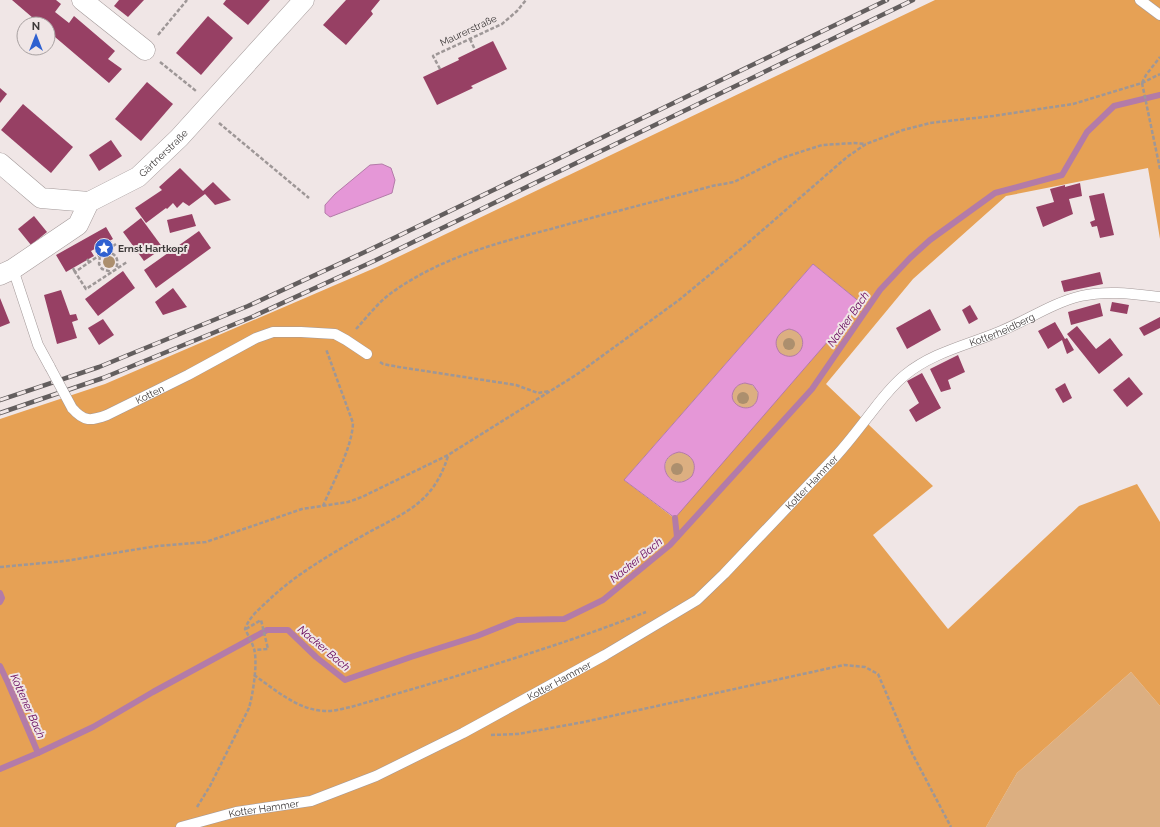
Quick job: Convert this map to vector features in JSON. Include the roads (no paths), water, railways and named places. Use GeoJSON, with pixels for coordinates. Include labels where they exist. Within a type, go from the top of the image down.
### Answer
{"type":"FeatureCollection","features":[{"type":"Feature","properties":{"kind":"street"},"geometry":{"type":"LineString","coordinates":[[82,0],[145,50]]}},
{"type":"Feature","properties":{"kind":"street","name":"Gärtnerstraße"},"geometry":{"type":"LineString","coordinates":[[89,202],[138,177],[179,138],[304,0]]}},
{"type":"Feature","properties":{"kind":"street"},"geometry":{"type":"LineString","coordinates":[[0,163],[40,198],[89,202],[78,224],[7,272]]}},
{"type":"Feature","properties":{"kind":"lane"},"geometry":{"type":"LineString","coordinates":[[1140,0],[1160,16]]}},
{"type":"Feature","properties":{"kind":"lane","name":"Kotten"},"geometry":{"type":"LineString","coordinates":[[7,272],[38,344],[72,408],[80,417],[88,419],[102,417],[188,375],[264,334],[273,332],[335,334],[367,354]]}},
{"type":"Feature","properties":{"kind":"lane","name":"Kotterheidberg"},"geometry":{"type":"LineString","coordinates":[[868,418],[888,390],[905,374],[925,361],[944,351],[1001,331],[1060,302],[1082,296],[1121,292],[1160,297]]}},
{"type":"Feature","properties":{"kind":"lane","name":"Kotter Hammer"},"geometry":{"type":"LineString","coordinates":[[182,827],[236,812],[311,801],[376,776],[463,733],[605,655],[697,600],[724,574],[836,456],[868,418]]}},
{"type":"Feature","properties":{"kind":"waterway","name":"Nacker Bach"},"geometry":{"type":"LineString","coordinates":[[0,769],[93,727],[153,692],[267,630],[288,630],[316,657],[345,680],[477,636],[517,620],[564,619],[603,600],[670,545],[812,389],[880,290],[910,258],[930,240],[995,193],[1062,175],[1087,132],[1114,106],[1160,95]]}},
{"type":"Feature","properties":{"kind":"waterway"},"geometry":{"type":"LineString","coordinates":[[675,518],[677,537]]}},
{"type":"Feature","properties":{"kind":"waterway","name":"Kottener Bach"},"geometry":{"type":"LineString","coordinates":[[0,593],[2,598],[0,602]]}},
{"type":"Feature","properties":{"kind":"waterway","name":"Kottener Bach"},"geometry":{"type":"LineString","coordinates":[[0,666],[38,753]]}},
{"type":"Feature","properties":{"kind":"railway"},"geometry":{"type":"LineString","coordinates":[[0,400],[99,367],[248,306],[367,251],[887,0]]}},
{"type":"Feature","properties":{"kind":"railway"},"geometry":{"type":"LineString","coordinates":[[0,413],[103,378],[252,317],[374,261],[913,0]]}},
{"type":"Feature","properties":{"kind":"place","name":"Ernst Hartkopf"},"geometry":{"type":"Point","coordinates":[104,248]}}]}
